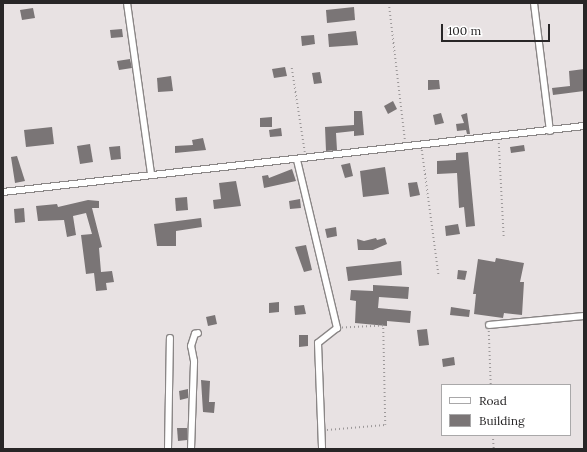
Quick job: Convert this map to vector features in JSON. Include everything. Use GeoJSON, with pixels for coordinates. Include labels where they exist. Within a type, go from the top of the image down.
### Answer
{"type":"FeatureCollection","features":[{"type":"Feature","properties":{"kind":"street"},"geometry":{"type":"LineString","coordinates":[[127,3],[151,174]]}},
{"type":"Feature","properties":{"kind":"street"},"geometry":{"type":"LineString","coordinates":[[534,3],[550,131]]}},
{"type":"Feature","properties":{"kind":"street"},"geometry":{"type":"LineString","coordinates":[[3,192],[151,174],[405,148],[584,126]]}},
{"type":"Feature","properties":{"kind":"street"},"geometry":{"type":"LineString","coordinates":[[297,160],[337,328],[318,343],[322,449]]}},
{"type":"Feature","properties":{"kind":"street"},"geometry":{"type":"LineString","coordinates":[[489,325],[584,316]]}},
{"type":"Feature","properties":{"kind":"street"},"geometry":{"type":"LineString","coordinates":[[191,449],[194,361],[191,346],[195,334],[198,333]]}},
{"type":"Feature","properties":{"kind":"street"},"geometry":{"type":"LineString","coordinates":[[168,449],[170,338]]}},
{"type":"Feature","properties":{"kind":"path"},"geometry":{"type":"LineString","coordinates":[[390,3],[405,148]]}},
{"type":"Feature","properties":{"kind":"path"},"geometry":{"type":"LineString","coordinates":[[292,68],[306,159]]}},
{"type":"Feature","properties":{"kind":"path"},"geometry":{"type":"LineString","coordinates":[[499,137],[504,237]]}},
{"type":"Feature","properties":{"kind":"path"},"geometry":{"type":"LineString","coordinates":[[422,146],[430,201],[431,235],[439,276]]}},
{"type":"Feature","properties":{"kind":"path"},"geometry":{"type":"LineString","coordinates":[[489,325],[491,384]]}},
{"type":"Feature","properties":{"kind":"path"},"geometry":{"type":"LineString","coordinates":[[321,430],[385,425],[383,326],[337,328]]}},
{"type":"Feature","properties":{"kind":"path"},"geometry":{"type":"LineString","coordinates":[[493,436],[494,449]]}},
{"type":"Feature","properties":{"kind":"building"},"geometry":{"type":"Polygon","coordinates":[[[354,7],[355,20],[327,23],[326,10],[354,7]]]}},
{"type":"Feature","properties":{"kind":"building"},"geometry":{"type":"Polygon","coordinates":[[[33,8],[35,18],[22,20],[20,10],[33,8]]]}},
{"type":"Feature","properties":{"kind":"building"},"geometry":{"type":"Polygon","coordinates":[[[122,29],[123,37],[111,38],[110,30],[122,29]]]}},
{"type":"Feature","properties":{"kind":"building"},"geometry":{"type":"Polygon","coordinates":[[[356,31],[358,45],[329,47],[328,34],[356,31]]]}},
{"type":"Feature","properties":{"kind":"building"},"geometry":{"type":"Polygon","coordinates":[[[314,35],[315,44],[302,46],[301,36],[314,35]]]}},
{"type":"Feature","properties":{"kind":"building"},"geometry":{"type":"Polygon","coordinates":[[[130,59],[132,68],[119,70],[117,61],[130,59]]]}},
{"type":"Feature","properties":{"kind":"building"},"geometry":{"type":"Polygon","coordinates":[[[285,67],[287,76],[274,78],[272,69],[285,67]]]}},
{"type":"Feature","properties":{"kind":"building"},"geometry":{"type":"Polygon","coordinates":[[[584,69],[584,91],[553,95],[552,88],[570,86],[569,71],[584,69]]]}},
{"type":"Feature","properties":{"kind":"building"},"geometry":{"type":"Polygon","coordinates":[[[320,72],[322,83],[314,84],[312,73],[320,72]]]}},
{"type":"Feature","properties":{"kind":"building"},"geometry":{"type":"Polygon","coordinates":[[[171,76],[173,91],[158,92],[157,78],[171,76]]]}},
{"type":"Feature","properties":{"kind":"building"},"geometry":{"type":"Polygon","coordinates":[[[428,80],[439,80],[440,89],[428,90],[428,80]]]}},
{"type":"Feature","properties":{"kind":"building"},"geometry":{"type":"Polygon","coordinates":[[[393,101],[397,109],[388,114],[384,106],[393,101]]]}},
{"type":"Feature","properties":{"kind":"building"},"geometry":{"type":"Polygon","coordinates":[[[354,111],[362,111],[364,135],[354,136],[354,131],[336,133],[337,150],[326,151],[325,127],[354,125],[354,111]]]}},
{"type":"Feature","properties":{"kind":"building"},"geometry":{"type":"Polygon","coordinates":[[[441,113],[444,123],[435,125],[433,115],[441,113]]]}},
{"type":"Feature","properties":{"kind":"building"},"geometry":{"type":"Polygon","coordinates":[[[467,113],[470,134],[467,134],[466,130],[457,131],[456,124],[464,123],[461,115],[467,113]]]}},
{"type":"Feature","properties":{"kind":"building"},"geometry":{"type":"Polygon","coordinates":[[[272,117],[272,127],[260,127],[260,118],[272,117]]]}},
{"type":"Feature","properties":{"kind":"building"},"geometry":{"type":"Polygon","coordinates":[[[52,127],[54,144],[26,147],[24,130],[52,127]]]}},
{"type":"Feature","properties":{"kind":"building"},"geometry":{"type":"Polygon","coordinates":[[[281,128],[282,136],[270,137],[269,130],[281,128]]]}},
{"type":"Feature","properties":{"kind":"building"},"geometry":{"type":"Polygon","coordinates":[[[203,138],[206,150],[175,153],[175,146],[193,145],[192,140],[203,138]]]}},
{"type":"Feature","properties":{"kind":"building"},"geometry":{"type":"Polygon","coordinates":[[[90,144],[93,162],[80,164],[77,146],[90,144]]]}},
{"type":"Feature","properties":{"kind":"building"},"geometry":{"type":"Polygon","coordinates":[[[524,145],[525,151],[511,153],[510,147],[524,145]]]}},
{"type":"Feature","properties":{"kind":"building"},"geometry":{"type":"Polygon","coordinates":[[[120,146],[121,159],[111,160],[109,147],[120,146]]]}},
{"type":"Feature","properties":{"kind":"building"},"geometry":{"type":"Polygon","coordinates":[[[468,152],[475,226],[466,227],[464,207],[459,208],[457,173],[437,174],[437,161],[456,160],[456,153],[468,152]]]}},
{"type":"Feature","properties":{"kind":"building"},"geometry":{"type":"Polygon","coordinates":[[[17,156],[25,181],[15,183],[11,157],[17,156]]]}},
{"type":"Feature","properties":{"kind":"building"},"geometry":{"type":"Polygon","coordinates":[[[350,163],[353,176],[345,178],[341,165],[350,163]]]}},
{"type":"Feature","properties":{"kind":"building"},"geometry":{"type":"Polygon","coordinates":[[[385,167],[389,194],[363,197],[360,171],[385,167]]]}},
{"type":"Feature","properties":{"kind":"building"},"geometry":{"type":"Polygon","coordinates":[[[292,169],[296,181],[264,188],[262,176],[268,175],[269,178],[292,169]]]}},
{"type":"Feature","properties":{"kind":"building"},"geometry":{"type":"Polygon","coordinates":[[[236,181],[241,206],[214,209],[213,200],[221,199],[219,183],[236,181]]]}},
{"type":"Feature","properties":{"kind":"building"},"geometry":{"type":"Polygon","coordinates":[[[417,182],[420,195],[410,197],[408,183],[417,182]]]}},
{"type":"Feature","properties":{"kind":"building"},"geometry":{"type":"Polygon","coordinates":[[[187,197],[188,210],[176,211],[175,198],[187,197]]]}},
{"type":"Feature","properties":{"kind":"building"},"geometry":{"type":"Polygon","coordinates":[[[300,199],[301,208],[290,209],[289,201],[300,199]]]}},
{"type":"Feature","properties":{"kind":"building"},"geometry":{"type":"Polygon","coordinates":[[[88,200],[99,201],[99,208],[92,208],[102,247],[99,248],[101,272],[112,271],[114,282],[106,283],[107,290],[96,291],[94,273],[86,274],[81,235],[92,234],[86,213],[73,216],[76,235],[67,237],[64,220],[38,221],[36,206],[57,204],[58,207],[88,200]]]}},
{"type":"Feature","properties":{"kind":"building"},"geometry":{"type":"Polygon","coordinates":[[[24,208],[25,222],[15,223],[14,209],[24,208]]]}},
{"type":"Feature","properties":{"kind":"building"},"geometry":{"type":"Polygon","coordinates":[[[201,218],[202,227],[176,231],[176,246],[157,246],[154,224],[201,218]]]}},
{"type":"Feature","properties":{"kind":"building"},"geometry":{"type":"Polygon","coordinates":[[[458,224],[460,234],[446,236],[445,226],[458,224]]]}},
{"type":"Feature","properties":{"kind":"building"},"geometry":{"type":"Polygon","coordinates":[[[336,227],[337,236],[327,238],[325,229],[336,227]]]}},
{"type":"Feature","properties":{"kind":"building"},"geometry":{"type":"Polygon","coordinates":[[[376,238],[377,240],[385,238],[387,244],[373,250],[358,250],[357,239],[364,241],[376,238]]]}},
{"type":"Feature","properties":{"kind":"building"},"geometry":{"type":"Polygon","coordinates":[[[306,245],[312,270],[304,272],[295,247],[306,245]]]}},
{"type":"Feature","properties":{"kind":"building"},"geometry":{"type":"Polygon","coordinates":[[[496,258],[524,263],[520,282],[524,282],[522,315],[504,313],[503,318],[474,314],[476,294],[473,294],[478,259],[495,262],[496,258]]]}},
{"type":"Feature","properties":{"kind":"building"},"geometry":{"type":"Polygon","coordinates":[[[401,261],[402,275],[348,281],[346,267],[401,261]]]}},
{"type":"Feature","properties":{"kind":"building"},"geometry":{"type":"Polygon","coordinates":[[[458,270],[467,271],[465,280],[457,279],[458,270]]]}},
{"type":"Feature","properties":{"kind":"building"},"geometry":{"type":"Polygon","coordinates":[[[373,285],[409,287],[408,299],[379,297],[378,308],[411,311],[410,323],[387,321],[387,326],[355,323],[356,301],[350,300],[351,290],[373,291],[373,285]]]}},
{"type":"Feature","properties":{"kind":"building"},"geometry":{"type":"Polygon","coordinates":[[[279,302],[279,312],[269,313],[269,303],[279,302]]]}},
{"type":"Feature","properties":{"kind":"building"},"geometry":{"type":"Polygon","coordinates":[[[304,305],[306,314],[295,315],[294,306],[304,305]]]}},
{"type":"Feature","properties":{"kind":"building"},"geometry":{"type":"Polygon","coordinates":[[[451,307],[470,310],[469,317],[450,315],[451,307]]]}},
{"type":"Feature","properties":{"kind":"building"},"geometry":{"type":"Polygon","coordinates":[[[215,315],[217,324],[208,326],[206,317],[215,315]]]}},
{"type":"Feature","properties":{"kind":"building"},"geometry":{"type":"Polygon","coordinates":[[[427,329],[429,345],[419,346],[417,330],[427,329]]]}},
{"type":"Feature","properties":{"kind":"building"},"geometry":{"type":"Polygon","coordinates":[[[299,335],[308,335],[308,346],[299,347],[299,335]]]}},
{"type":"Feature","properties":{"kind":"building"},"geometry":{"type":"Polygon","coordinates":[[[454,357],[455,365],[443,367],[442,359],[454,357]]]}},
{"type":"Feature","properties":{"kind":"building"},"geometry":{"type":"Polygon","coordinates":[[[201,380],[210,381],[209,402],[215,402],[214,413],[203,412],[201,380]]]}},
{"type":"Feature","properties":{"kind":"building"},"geometry":{"type":"Polygon","coordinates":[[[188,389],[188,398],[180,400],[179,391],[188,389]]]}},
{"type":"Feature","properties":{"kind":"building"},"geometry":{"type":"Polygon","coordinates":[[[177,428],[187,428],[187,440],[178,441],[177,428]]]}}]}
